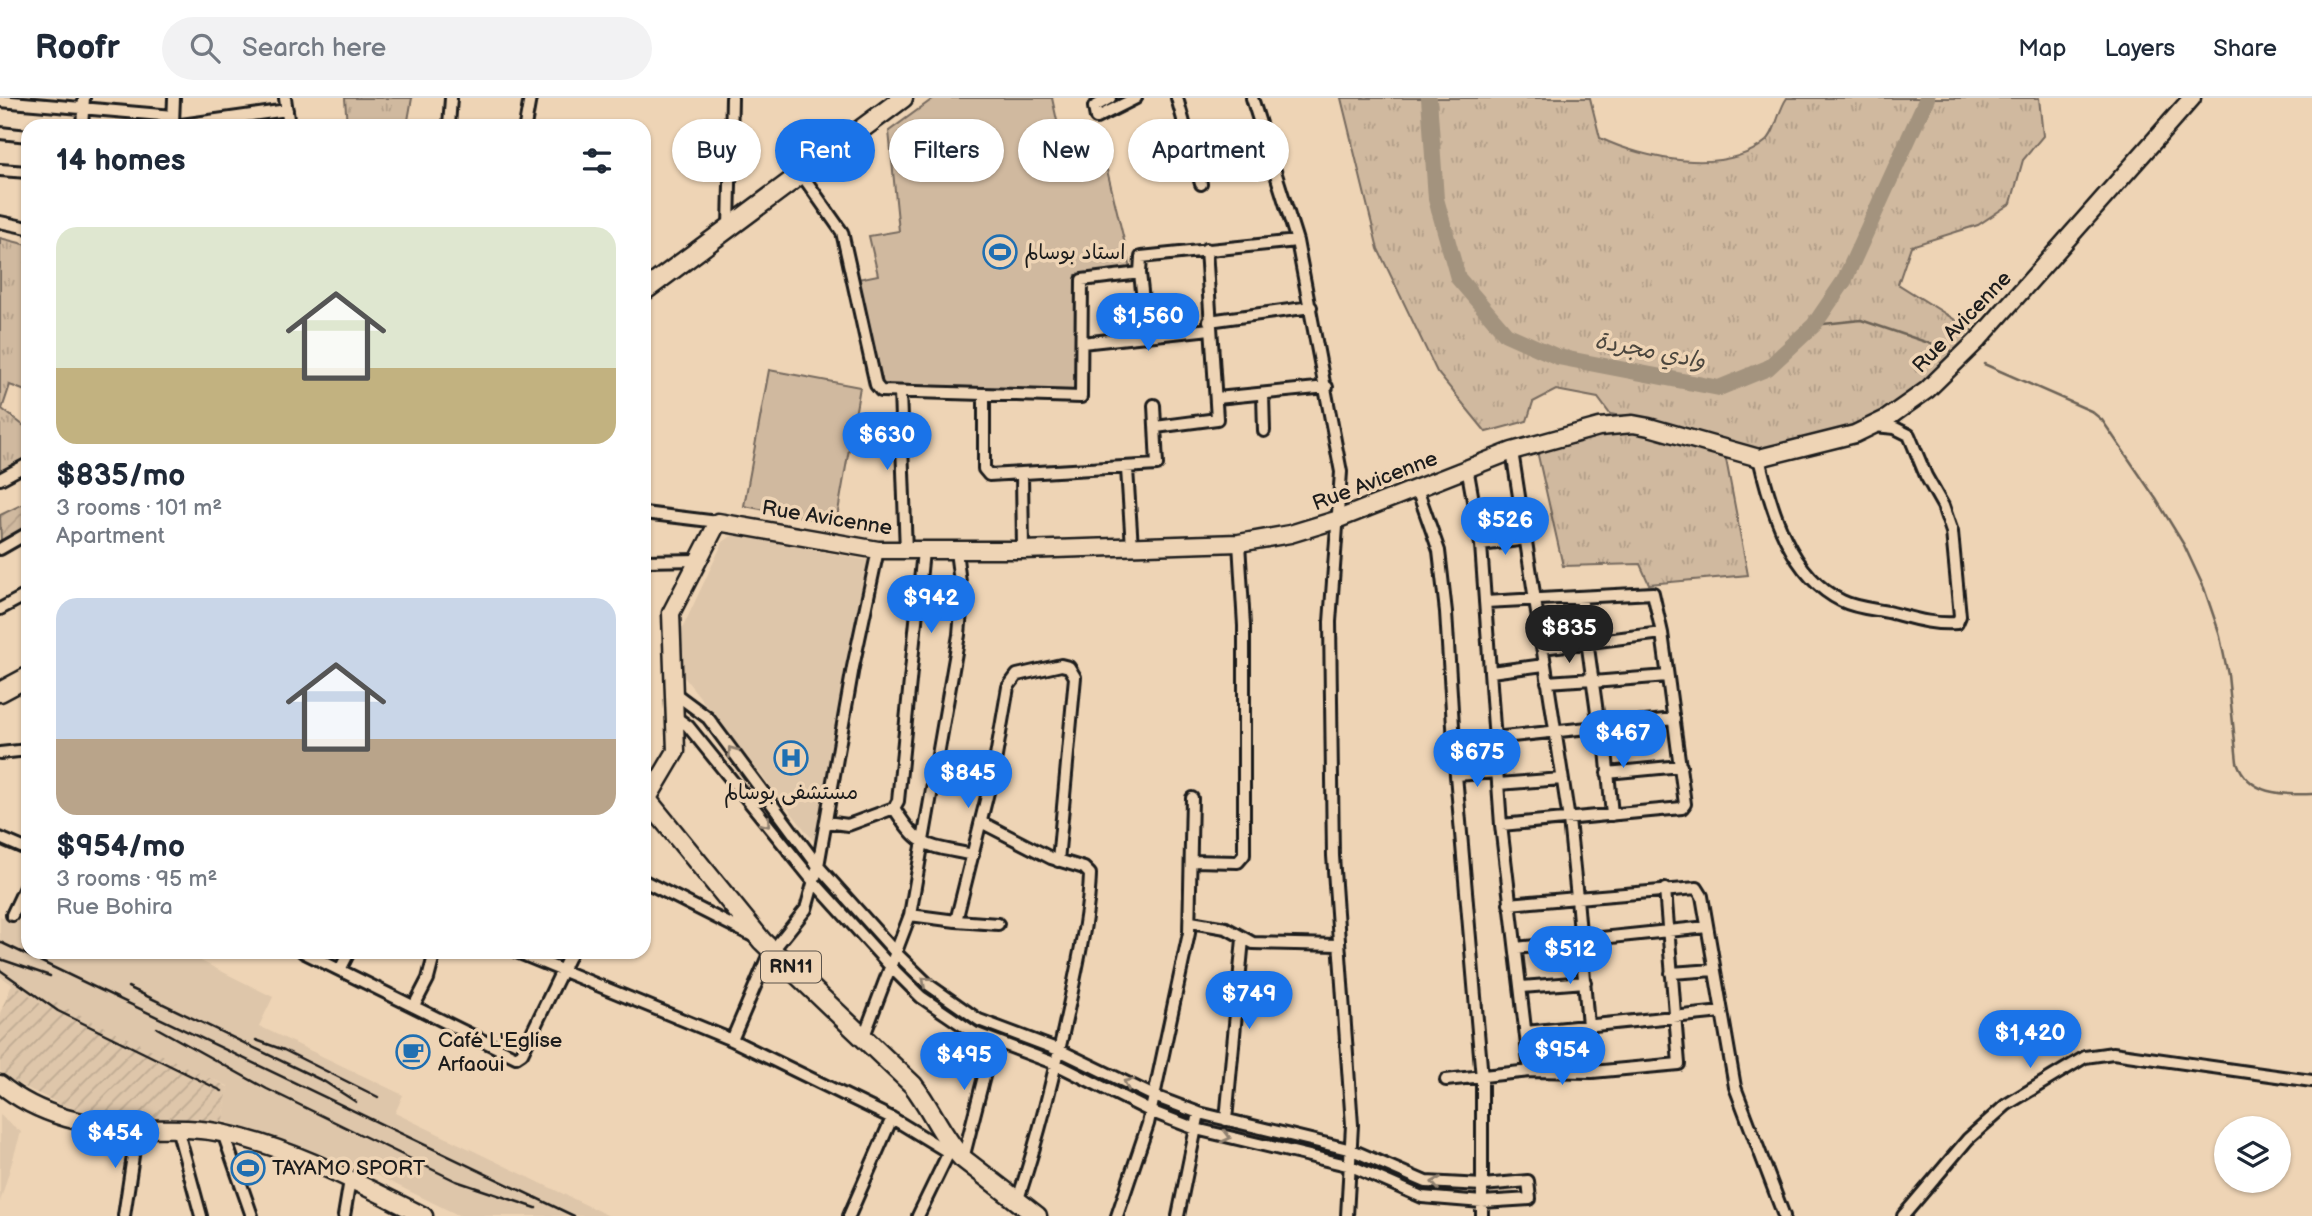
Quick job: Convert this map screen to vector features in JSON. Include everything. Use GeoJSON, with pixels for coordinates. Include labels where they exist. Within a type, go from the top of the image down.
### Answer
{"type":"FeatureCollection","features":[{"type":"Feature","properties":{"kind":"main road"},"geometry":{"type":"LineString","coordinates":[[868,119],[893,100]]}},
{"type":"Feature","properties":{"kind":"main road"},"geometry":{"type":"LineString","coordinates":[[651,273],[781,182]]}},
{"type":"Feature","properties":{"kind":"main road"},"geometry":{"type":"LineString","coordinates":[[651,285],[729,220],[792,182]]}},
{"type":"Feature","properties":{"kind":"main road"},"geometry":{"type":"LineString","coordinates":[[0,692],[17,675]]}},
{"type":"Feature","properties":{"kind":"main road","name":"RN11"},"geometry":{"type":"LineString","coordinates":[[651,808],[768,947],[913,1085],[953,1145],[1037,1216]]}},
{"type":"Feature","properties":{"kind":"main road","name":"RN11"},"geometry":{"type":"LineString","coordinates":[[953,1145],[1050,1216]]}},
{"type":"Feature","properties":{"kind":"street"},"geometry":{"type":"LineString","coordinates":[[173,119],[174,98]]}},
{"type":"Feature","properties":{"kind":"street"},"geometry":{"type":"LineString","coordinates":[[285,98],[288,119]]}},
{"type":"Feature","properties":{"kind":"street"},"geometry":{"type":"LineString","coordinates":[[450,119],[451,98]]}},
{"type":"Feature","properties":{"kind":"street"},"geometry":{"type":"LineString","coordinates":[[526,119],[530,98]]}},
{"type":"Feature","properties":{"kind":"street"},"geometry":{"type":"LineString","coordinates":[[729,220],[732,98]]}},
{"type":"Feature","properties":{"kind":"street"},"geometry":{"type":"LineString","coordinates":[[1110,98],[1093,109],[1097,118],[1136,98]]}},
{"type":"Feature","properties":{"kind":"street"},"geometry":{"type":"LineString","coordinates":[[1177,98],[1201,184]]}},
{"type":"Feature","properties":{"kind":"street"},"geometry":{"type":"LineString","coordinates":[[1252,98],[1297,241],[1327,387],[1341,472],[1330,622],[1332,856],[1352,1150],[1347,1216]]}},
{"type":"Feature","properties":{"kind":"street","name":"Rue Avicenne"},"geometry":{"type":"LineString","coordinates":[[718,522],[878,550],[1023,550],[1239,543],[1290,534],[1336,520],[1512,451],[1599,427],[1633,424],[1672,431],[1759,458],[1844,437],[1875,425],[1927,390],[1962,357],[2192,98]]}},
{"type":"Feature","properties":{"kind":"street"},"geometry":{"type":"LineString","coordinates":[[0,101],[84,103],[155,119]]}},
{"type":"Feature","properties":{"kind":"street"},"geometry":{"type":"LineString","coordinates":[[208,119],[287,110]]}},
{"type":"Feature","properties":{"kind":"street"},"geometry":{"type":"LineString","coordinates":[[0,133],[21,135]]}},
{"type":"Feature","properties":{"kind":"street"},"geometry":{"type":"LineString","coordinates":[[0,170],[21,172]]}},
{"type":"Feature","properties":{"kind":"street"},"geometry":{"type":"LineString","coordinates":[[806,182],[842,232],[876,385],[881,391],[1081,397],[1083,278],[1140,273]]}},
{"type":"Feature","properties":{"kind":"street"},"geometry":{"type":"LineString","coordinates":[[0,222],[21,226]]}},
{"type":"Feature","properties":{"kind":"street"},"geometry":{"type":"LineString","coordinates":[[1147,337],[1140,273],[1141,257],[1297,241]]}},
{"type":"Feature","properties":{"kind":"street"},"geometry":{"type":"LineString","coordinates":[[1156,427],[1216,420],[1217,398],[1209,325],[1206,249]]}},
{"type":"Feature","properties":{"kind":"street"},"geometry":{"type":"LineString","coordinates":[[1082,343],[1147,337],[1311,307]]}},
{"type":"Feature","properties":{"kind":"street"},"geometry":{"type":"LineString","coordinates":[[1217,398],[1327,387]]}},
{"type":"Feature","properties":{"kind":"street"},"geometry":{"type":"LineString","coordinates":[[900,392],[906,551]]}},
{"type":"Feature","properties":{"kind":"street"},"geometry":{"type":"LineString","coordinates":[[984,394],[985,472],[989,475],[1126,469],[1157,465],[1154,405]]}},
{"type":"Feature","properties":{"kind":"street"},"geometry":{"type":"LineString","coordinates":[[1264,394],[1264,431]]}},
{"type":"Feature","properties":{"kind":"street"},"geometry":{"type":"LineString","coordinates":[[1759,458],[1776,516],[1797,560],[1822,589],[1850,604],[1919,621],[1956,623],[1960,611],[1952,532],[1946,513],[1926,476],[1909,435],[1895,428],[1875,425]]}},
{"type":"Feature","properties":{"kind":"street"},"geometry":{"type":"LineString","coordinates":[[1512,451],[1569,820],[1592,1072]]}},
{"type":"Feature","properties":{"kind":"street"},"geometry":{"type":"LineString","coordinates":[[1467,467],[1481,545],[1501,825],[1530,1071]]}},
{"type":"Feature","properties":{"kind":"street"},"geometry":{"type":"LineString","coordinates":[[0,479],[21,468]]}},
{"type":"Feature","properties":{"kind":"street"},"geometry":{"type":"LineString","coordinates":[[1126,469],[1132,547]]}},
{"type":"Feature","properties":{"kind":"street"},"geometry":{"type":"LineString","coordinates":[[1022,474],[1023,550]]}},
{"type":"Feature","properties":{"kind":"street"},"geometry":{"type":"LineString","coordinates":[[1417,489],[1439,551],[1442,568],[1456,775],[1482,1078],[1482,1216]]}},
{"type":"Feature","properties":{"kind":"street"},"geometry":{"type":"LineString","coordinates":[[651,514],[718,522],[671,613],[676,751],[651,791]]}},
{"type":"Feature","properties":{"kind":"street"},"geometry":{"type":"LineString","coordinates":[[0,550],[21,537]]}},
{"type":"Feature","properties":{"kind":"street"},"geometry":{"type":"LineString","coordinates":[[1481,545],[1526,539]]}},
{"type":"Feature","properties":{"kind":"street"},"geometry":{"type":"LineString","coordinates":[[1192,860],[1238,862],[1244,859],[1244,626],[1239,543]]}},
{"type":"Feature","properties":{"kind":"street"},"geometry":{"type":"LineString","coordinates":[[732,1040],[768,947],[806,909],[814,883],[878,550]]}},
{"type":"Feature","properties":{"kind":"street"},"geometry":{"type":"LineString","coordinates":[[923,551],[904,752],[894,808],[911,836],[922,844],[973,855]]}},
{"type":"Feature","properties":{"kind":"street"},"geometry":{"type":"LineString","coordinates":[[864,1036],[910,915],[959,635],[961,598],[956,551]]}},
{"type":"Feature","properties":{"kind":"street"},"geometry":{"type":"LineString","coordinates":[[651,561],[698,561]]}},
{"type":"Feature","properties":{"kind":"street"},"geometry":{"type":"LineString","coordinates":[[1485,602],[1651,592],[1662,633],[1681,766],[1684,807],[1501,825]]}},
{"type":"Feature","properties":{"kind":"street"},"geometry":{"type":"LineString","coordinates":[[1581,597],[1602,727],[1612,815]]}},
{"type":"Feature","properties":{"kind":"street"},"geometry":{"type":"LineString","coordinates":[[0,609],[21,598]]}},
{"type":"Feature","properties":{"kind":"street"},"geometry":{"type":"LineString","coordinates":[[1542,648],[1662,633]]}},
{"type":"Feature","properties":{"kind":"street"},"geometry":{"type":"LineString","coordinates":[[956,921],[981,822],[1008,687],[1017,675],[1061,665],[1069,667],[1074,677],[1059,860]]}},
{"type":"Feature","properties":{"kind":"street"},"geometry":{"type":"LineString","coordinates":[[1491,672],[1544,665]]}},
{"type":"Feature","properties":{"kind":"street"},"geometry":{"type":"LineString","coordinates":[[1547,682],[1667,676]]}},
{"type":"Feature","properties":{"kind":"street"},"geometry":{"type":"LineString","coordinates":[[673,692],[708,718],[818,866],[896,953],[929,985],[979,1020],[1059,1050],[1154,1096],[1199,1113],[1352,1150],[1426,1182],[1483,1185],[1528,1181],[1530,1199],[1482,1202],[1423,1198],[1351,1166],[1196,1129],[1150,1111],[1056,1064],[993,1041],[949,1019],[890,966],[814,883],[688,726],[674,716]]}},
{"type":"Feature","properties":{"kind":"street"},"geometry":{"type":"LineString","coordinates":[[1493,738],[1674,719]]}},
{"type":"Feature","properties":{"kind":"street"},"geometry":{"type":"LineString","coordinates":[[0,753],[21,751]]}},
{"type":"Feature","properties":{"kind":"street"},"geometry":{"type":"LineString","coordinates":[[1607,773],[1681,766]]}},
{"type":"Feature","properties":{"kind":"street"},"geometry":{"type":"LineString","coordinates":[[1456,775],[1562,779]]}},
{"type":"Feature","properties":{"kind":"street"},"geometry":{"type":"LineString","coordinates":[[1117,1216],[1154,1096],[1191,922],[1192,798]]}},
{"type":"Feature","properties":{"kind":"street"},"geometry":{"type":"LineString","coordinates":[[826,822],[848,825],[894,808]]}},
{"type":"Feature","properties":{"kind":"street"},"geometry":{"type":"LineString","coordinates":[[981,822],[1059,860],[1084,868],[1090,874],[1080,953],[1056,1064],[1037,1142],[1020,1194]]}},
{"type":"Feature","properties":{"kind":"street"},"geometry":{"type":"LineString","coordinates":[[0,838],[21,847]]}},
{"type":"Feature","properties":{"kind":"street"},"geometry":{"type":"LineString","coordinates":[[651,885],[768,947]]}},
{"type":"Feature","properties":{"kind":"street"},"geometry":{"type":"LineString","coordinates":[[1509,904],[1690,886],[1699,890],[1737,1093],[1784,1216]]}},
{"type":"Feature","properties":{"kind":"street"},"geometry":{"type":"LineString","coordinates":[[1447,1080],[1530,1071],[1592,1072],[1675,1065],[1681,1060],[1665,889]]}},
{"type":"Feature","properties":{"kind":"street"},"geometry":{"type":"LineString","coordinates":[[12,915],[21,896]]}},
{"type":"Feature","properties":{"kind":"street"},"geometry":{"type":"LineString","coordinates":[[910,915],[998,924]]}},
{"type":"Feature","properties":{"kind":"street"},"geometry":{"type":"LineString","coordinates":[[1191,922],[1226,928],[1243,939],[1268,945],[1339,945]]}},
{"type":"Feature","properties":{"kind":"street"},"geometry":{"type":"LineString","coordinates":[[1516,948],[1707,928]]}},
{"type":"Feature","properties":{"kind":"street"},"geometry":{"type":"LineString","coordinates":[[1226,1120],[1243,939]]}},
{"type":"Feature","properties":{"kind":"street"},"geometry":{"type":"LineString","coordinates":[[317,959],[512,1056],[522,1053],[568,959]]}},
{"type":"Feature","properties":{"kind":"street"},"geometry":{"type":"LineString","coordinates":[[340,970],[346,959]]}},
{"type":"Feature","properties":{"kind":"street"},"geometry":{"type":"LineString","coordinates":[[414,1006],[428,979],[433,959]]}},
{"type":"Feature","properties":{"kind":"street"},"geometry":{"type":"LineString","coordinates":[[534,959],[732,1040],[953,1145]]}},
{"type":"Feature","properties":{"kind":"street"},"geometry":{"type":"LineString","coordinates":[[1671,973],[1714,970]]}},
{"type":"Feature","properties":{"kind":"street"},"geometry":{"type":"LineString","coordinates":[[1522,987],[1585,982]]}},
{"type":"Feature","properties":{"kind":"street"},"geometry":{"type":"LineString","coordinates":[[1526,1032],[1722,1012]]}},
{"type":"Feature","properties":{"kind":"street"},"geometry":{"type":"LineString","coordinates":[[918,1216],[953,1145],[993,1041]]}},
{"type":"Feature","properties":{"kind":"street"},"geometry":{"type":"LineString","coordinates":[[1903,1216],[1984,1122],[2039,1084],[2094,1054],[2113,1053],[2312,1081]]}},
{"type":"Feature","properties":{"kind":"street"},"geometry":{"type":"LineString","coordinates":[[0,1084],[21,1100],[58,1115],[137,1129],[177,1128],[223,1133],[282,1151],[424,1216]]}},
{"type":"Feature","properties":{"kind":"street"},"geometry":{"type":"LineString","coordinates":[[1178,1216],[1199,1113]]}},
{"type":"Feature","properties":{"kind":"street"},"geometry":{"type":"LineString","coordinates":[[849,1216],[892,1118]]}},
{"type":"Feature","properties":{"kind":"street"},"geometry":{"type":"LineString","coordinates":[[177,1128],[201,1216]]}},
{"type":"Feature","properties":{"kind":"street"},"geometry":{"type":"LineString","coordinates":[[124,1216],[137,1129]]}},
{"type":"Feature","properties":{"kind":"street"},"geometry":{"type":"LineString","coordinates":[[223,1133],[252,1216]]}},
{"type":"Feature","properties":{"kind":"street"},"geometry":{"type":"LineString","coordinates":[[344,1216],[350,1180]]}},
{"type":"Feature","properties":{"kind":"shaded area","name":"مستشفى بوسالم"},"geometry":{"type":"Polygon","coordinates":[[[734,534],[876,562],[816,844],[680,672],[682,629],[723,542],[734,534]]]}},
{"type":"Feature","properties":{"kind":"shaded area"},"geometry":{"type":"Polygon","coordinates":[[[7,915],[21,922],[21,959],[197,959],[273,997],[259,1026],[403,1095],[395,1113],[609,1216],[460,1216],[360,1167],[223,1121],[228,1086],[42,1005],[0,976],[0,916],[5,918],[7,915]]]}},
{"type":"Feature","properties":{"kind":"shaded area"},"geometry":{"type":"Polygon","coordinates":[[[13,982],[42,1005],[48,999],[228,1087],[223,1121],[96,1115],[64,1106],[16,1083],[0,1071],[0,1013],[13,982]]]}},
{"type":"Feature","properties":{"kind":"shaded area"},"geometry":{"type":"Polygon","coordinates":[[[0,1115],[21,1132],[0,1202],[0,1115]]]}},
{"type":"Feature","properties":{"kind":"green space"},"geometry":{"type":"Polygon","coordinates":[[[345,98],[412,98],[408,119],[346,119],[345,98]]]}},
{"type":"Feature","properties":{"kind":"green space","name":"استاد بوسالم"},"geometry":{"type":"Polygon","coordinates":[[[934,98],[1052,98],[1057,119],[1018,119],[1018,182],[1110,182],[1131,269],[1076,275],[1076,392],[884,389],[858,279],[878,275],[869,236],[899,231],[894,182],[1004,182],[1004,119],[905,119],[934,98]]]}},
{"type":"Feature","properties":{"kind":"green space"},"geometry":{"type":"Polygon","coordinates":[[[1341,98],[1590,98],[1600,138],[1638,152],[1684,160],[1707,161],[1749,152],[1769,137],[1787,98],[2039,98],[2043,136],[2023,160],[2011,203],[1978,225],[1911,246],[1898,284],[1976,333],[1941,372],[1867,424],[1751,450],[1658,422],[1610,414],[1598,398],[1556,390],[1533,402],[1527,421],[1486,432],[1437,372],[1378,249],[1341,98]]]}},
{"type":"Feature","properties":{"kind":"green space"},"geometry":{"type":"Polygon","coordinates":[[[0,238],[21,243],[21,389],[10,385],[2,409],[21,424],[21,461],[0,473],[0,238]]]}},
{"type":"Feature","properties":{"kind":"green space"},"geometry":{"type":"Polygon","coordinates":[[[769,370],[860,387],[836,523],[744,506],[769,370]]]}},
{"type":"Feature","properties":{"kind":"green space"},"geometry":{"type":"Polygon","coordinates":[[[1617,430],[1660,434],[1725,454],[1748,575],[1649,584],[1640,564],[1563,566],[1537,451],[1617,430]]]}},
{"type":"Feature","properties":{"kind":"green space"},"geometry":{"type":"Polygon","coordinates":[[[21,505],[21,532],[1,542],[0,515],[21,505]]]}},
{"type":"Feature","properties":{"kind":"waterway","name":"وادي مجردة"},"geometry":{"type":"LineString","coordinates":[[1429,98],[1436,199],[1458,278],[1506,334],[1558,357],[1719,388],[1768,368],[1814,325],[1844,281],[1927,98]]}},
{"type":"Feature","properties":{"kind":"waterway"},"geometry":{"type":"LineString","coordinates":[[1814,325],[1861,320],[1955,352]]}},
{"type":"Feature","properties":{"kind":"waterway"},"geometry":{"type":"LineString","coordinates":[[1984,364],[2091,411],[2102,420],[2184,545],[2204,588],[2219,632],[2228,675],[2237,762],[2242,773],[2249,781],[2267,791],[2312,794]]}},
{"type":"Feature","properties":{"kind":"railway"},"geometry":{"type":"LineString","coordinates":[[0,942],[21,952]]}},
{"type":"Feature","properties":{"kind":"railway"},"geometry":{"type":"LineString","coordinates":[[0,959],[50,976]]}},
{"type":"Feature","properties":{"kind":"railway"},"geometry":{"type":"LineString","coordinates":[[36,959],[574,1216]]}},
{"type":"Feature","properties":{"kind":"railway"},"geometry":{"type":"LineString","coordinates":[[0,970],[58,1011],[222,1091]]}},
{"type":"Feature","properties":{"kind":"railway"},"geometry":{"type":"LineString","coordinates":[[128,987],[325,1082],[356,1102]]}},
{"type":"Feature","properties":{"kind":"railway"},"geometry":{"type":"LineString","coordinates":[[157,1028],[267,1089],[456,1181],[536,1208]]}},
{"type":"Feature","properties":{"kind":"railway"},"geometry":{"type":"LineString","coordinates":[[256,1040],[284,1050],[378,1097]]}},
{"type":"Feature","properties":{"kind":"place","name":"استاد بوسالم"},"geometry":{"type":"Point","coordinates":[1000,252]}},
{"type":"Feature","properties":{"kind":"place","name":"مستشفى بوسالم"},"geometry":{"type":"Point","coordinates":[791,758]}},
{"type":"Feature","properties":{"kind":"place","name":"Café L'Eglise Arfaoui"},"geometry":{"type":"Point","coordinates":[413,1052]}},
{"type":"Feature","properties":{"kind":"place","name":"TAYAMO SPORT"},"geometry":{"type":"Point","coordinates":[248,1168]}}]}
